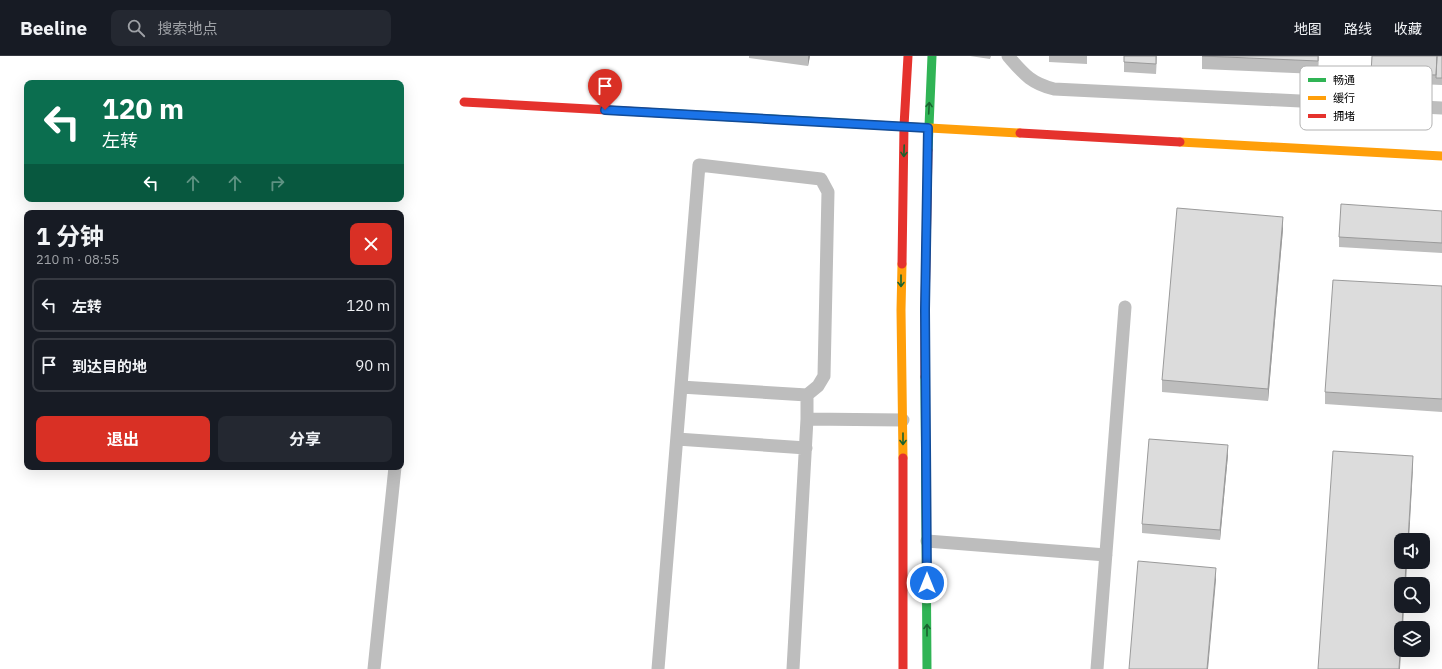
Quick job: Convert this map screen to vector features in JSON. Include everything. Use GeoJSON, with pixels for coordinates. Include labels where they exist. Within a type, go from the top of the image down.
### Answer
{"type":"FeatureCollection","features":[{"type":"Feature","properties":{"kind":"street"},"geometry":{"type":"LineString","coordinates":[[903,669],[903,420],[901,310],[904,126],[908,56]]}},
{"type":"Feature","properties":{"kind":"street"},"geometry":{"type":"LineString","coordinates":[[928,669],[925,310],[928,128],[932,56]]}},
{"type":"Feature","properties":{"kind":"street"},"geometry":{"type":"LineString","coordinates":[[464,102],[1442,156]]}},
{"type":"Feature","properties":{"kind":"lane"},"geometry":{"type":"LineString","coordinates":[[1008,56],[1027,77],[1041,86],[1054,89],[1300,101]]}},
{"type":"Feature","properties":{"kind":"lane"},"geometry":{"type":"LineString","coordinates":[[1432,108],[1442,108]]}},
{"type":"Feature","properties":{"kind":"lane"},"geometry":{"type":"LineString","coordinates":[[658,669],[699,165],[821,179],[828,192],[824,376],[818,386],[807,396],[681,387]]}},
{"type":"Feature","properties":{"kind":"lane"},"geometry":{"type":"LineString","coordinates":[[1097,669],[1126,308]]}},
{"type":"Feature","properties":{"kind":"lane"},"geometry":{"type":"LineString","coordinates":[[793,669],[806,448],[807,396]]}},
{"type":"Feature","properties":{"kind":"lane"},"geometry":{"type":"LineString","coordinates":[[807,419],[903,420]]}},
{"type":"Feature","properties":{"kind":"lane"},"geometry":{"type":"LineString","coordinates":[[677,438],[806,448]]}},
{"type":"Feature","properties":{"kind":"lane"},"geometry":{"type":"LineString","coordinates":[[374,669],[395,470]]}},
{"type":"Feature","properties":{"kind":"lane"},"geometry":{"type":"LineString","coordinates":[[927,541],[1106,554]]}},
{"type":"Feature","properties":{"kind":"building"},"geometry":{"type":"Polygon","coordinates":[[[1124,56],[1156,56],[1156,64],[1124,62],[1124,56]]]}},
{"type":"Feature","properties":{"kind":"building"},"geometry":{"type":"Polygon","coordinates":[[[1202,56],[1318,56],[1318,61],[1202,56]]]}},
{"type":"Feature","properties":{"kind":"building"},"geometry":{"type":"Polygon","coordinates":[[[1372,56],[1437,56],[1436,75],[1432,75],[1432,66],[1371,66],[1372,56]]]}},
{"type":"Feature","properties":{"kind":"building"},"geometry":{"type":"Polygon","coordinates":[[[1437,56],[1442,56],[1442,78],[1436,78],[1437,56]]]}},
{"type":"Feature","properties":{"kind":"building"},"geometry":{"type":"Polygon","coordinates":[[[1341,204],[1442,211],[1442,243],[1339,237],[1341,204]]]}},
{"type":"Feature","properties":{"kind":"building"},"geometry":{"type":"Polygon","coordinates":[[[1177,208],[1283,217],[1268,389],[1162,380],[1177,208]]]}},
{"type":"Feature","properties":{"kind":"building"},"geometry":{"type":"Polygon","coordinates":[[[1333,280],[1442,286],[1442,399],[1325,392],[1333,280]]]}},
{"type":"Feature","properties":{"kind":"building"},"geometry":{"type":"Polygon","coordinates":[[[1149,439],[1228,445],[1220,530],[1142,524],[1149,439]]]}},
{"type":"Feature","properties":{"kind":"building"},"geometry":{"type":"Polygon","coordinates":[[[1333,451],[1413,456],[1408,533],[1394,533],[1394,569],[1406,569],[1405,577],[1394,577],[1394,613],[1403,613],[1402,621],[1394,621],[1394,657],[1400,657],[1399,669],[1318,669],[1333,451]]]}},
{"type":"Feature","properties":{"kind":"building"},"geometry":{"type":"Polygon","coordinates":[[[1138,561],[1216,568],[1207,669],[1129,669],[1138,561]]]}},
{"type":"Feature","properties":{"kind":"traffic: fast"},"geometry":{"type":"LineString","coordinates":[[928,150],[932,56]]}},
{"type":"Feature","properties":{"kind":"traffic: fast"},"geometry":{"type":"LineString","coordinates":[[661,113],[859,124]]}},
{"type":"Feature","properties":{"kind":"traffic: fast"},"geometry":{"type":"LineString","coordinates":[[925,377],[927,669]]}},
{"type":"Feature","properties":{"kind":"traffic: slow"},"geometry":{"type":"LineString","coordinates":[[859,124],[1020,133]]}},
{"type":"Feature","properties":{"kind":"traffic: slow"},"geometry":{"type":"LineString","coordinates":[[1180,142],[1442,156]]}},
{"type":"Feature","properties":{"kind":"traffic: slow"},"geometry":{"type":"LineString","coordinates":[[902,264],[901,310],[903,458]]}},
{"type":"Feature","properties":{"kind":"traffic: jam"},"geometry":{"type":"LineString","coordinates":[[902,264],[904,126],[908,56]]}},
{"type":"Feature","properties":{"kind":"traffic: jam"},"geometry":{"type":"LineString","coordinates":[[464,102],[661,113]]}},
{"type":"Feature","properties":{"kind":"traffic: jam"},"geometry":{"type":"LineString","coordinates":[[1020,133],[1180,142]]}},
{"type":"Feature","properties":{"kind":"traffic: jam"},"geometry":{"type":"LineString","coordinates":[[925,377],[928,150]]}},
{"type":"Feature","properties":{"kind":"traffic: jam"},"geometry":{"type":"LineString","coordinates":[[903,458],[903,669]]}},
{"type":"Feature","properties":{"kind":"route"},"geometry":{"type":"LineString","coordinates":[[605,110],[928,128],[925,310],[927,583]]}}]}
